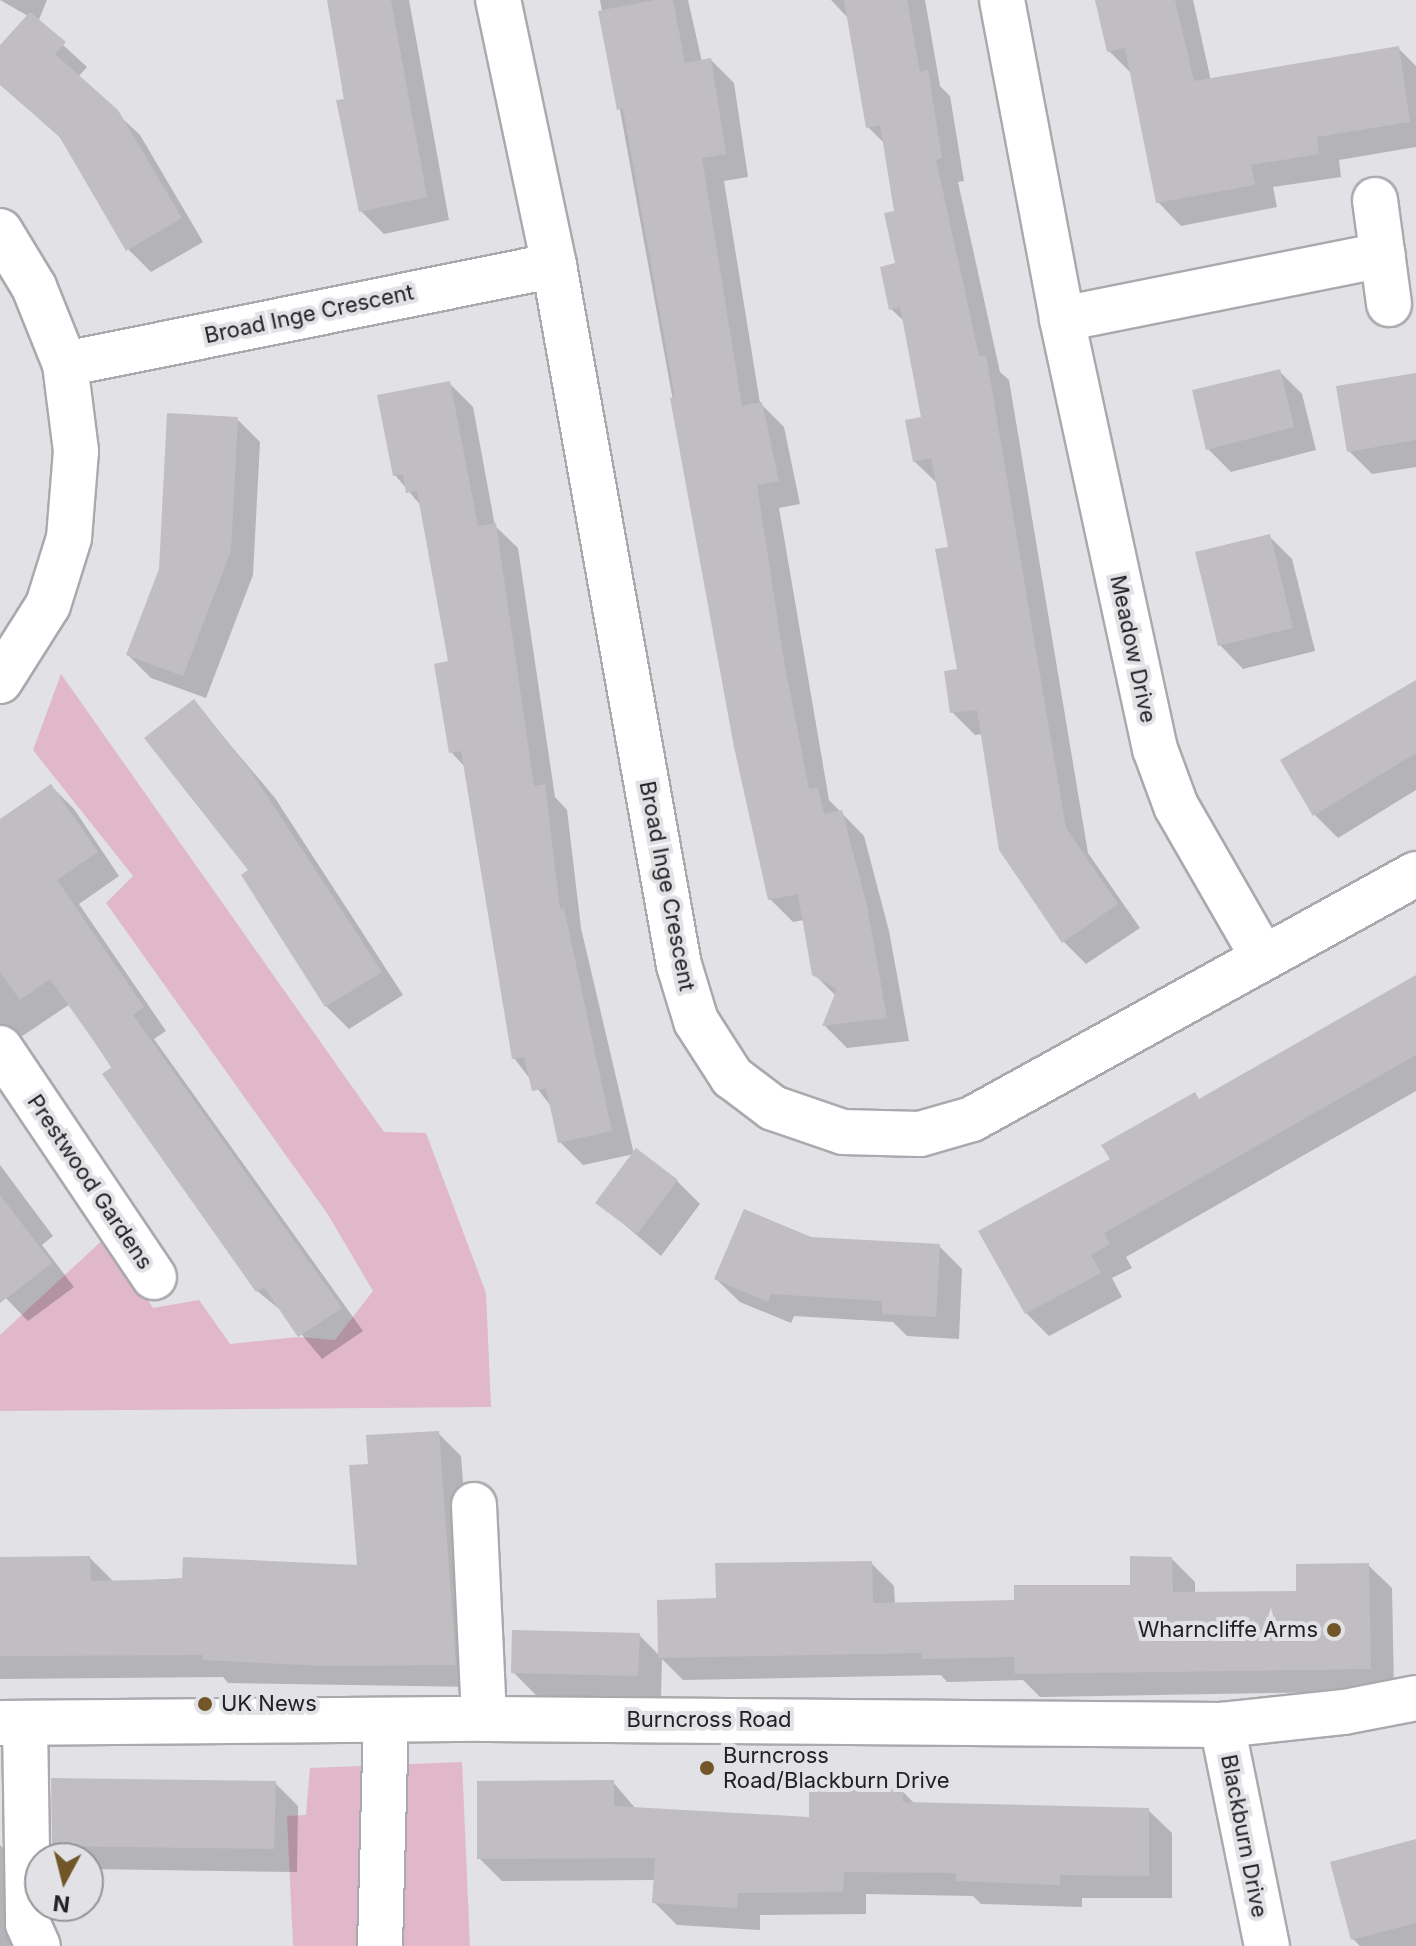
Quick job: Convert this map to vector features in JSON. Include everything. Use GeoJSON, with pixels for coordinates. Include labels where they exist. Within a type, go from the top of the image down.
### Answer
{"type":"FeatureCollection","features":[{"type":"Feature","properties":{"kind":"street","name":"Broad Inge Crescent"},"geometry":{"type":"LineString","coordinates":[[498,0],[554,265],[679,965],[696,1021],[732,1077],[773,1108],[843,1132],[920,1134],[972,1119],[1416,874]]}},
{"type":"Feature","properties":{"kind":"street","name":"Meadow Drive"},"geometry":{"type":"LineString","coordinates":[[1002,0],[1062,319],[1155,749],[1176,806],[1263,957]]}},
{"type":"Feature","properties":{"kind":"street"},"geometry":{"type":"LineString","coordinates":[[1375,200],[1389,304]]}},
{"type":"Feature","properties":{"kind":"street"},"geometry":{"type":"LineString","coordinates":[[0,231],[34,287],[65,364],[76,451],[69,538],[48,605],[0,681]]}},
{"type":"Feature","properties":{"kind":"street"},"geometry":{"type":"LineString","coordinates":[[1062,319],[1383,255]]}},
{"type":"Feature","properties":{"kind":"street","name":"Broad Inge Crescent"},"geometry":{"type":"LineString","coordinates":[[65,364],[554,265]]}},
{"type":"Feature","properties":{"kind":"street","name":"Prestwood Gardens"},"geometry":{"type":"LineString","coordinates":[[0,1048],[154,1277]]}},
{"type":"Feature","properties":{"kind":"street"},"geometry":{"type":"LineString","coordinates":[[474,1505],[484,1719]]}},
{"type":"Feature","properties":{"kind":"street","name":"Burncross Road"},"geometry":{"type":"LineString","coordinates":[[12,1723],[484,1719],[1222,1725],[1344,1712],[1416,1698]]}},
{"type":"Feature","properties":{"kind":"street"},"geometry":{"type":"LineString","coordinates":[[380,1946],[386,1722]]}},
{"type":"Feature","properties":{"kind":"street"},"geometry":{"type":"LineString","coordinates":[[12,1723],[28,1924],[38,1946]]}},
{"type":"Feature","properties":{"kind":"street","name":"Blackburn Drive"},"geometry":{"type":"LineString","coordinates":[[1222,1725],[1267,1946]]}},
{"type":"Feature","properties":{"kind":"shaded area"},"geometry":{"type":"Polygon","coordinates":[[[61,674],[384,1132],[426,1133],[486,1293],[491,1407],[0,1411],[0,1335],[107,1236],[153,1308],[199,1300],[230,1344],[298,1337],[335,1340],[373,1291],[327,1213],[106,903],[133,876],[33,750],[61,674]]]}},
{"type":"Feature","properties":{"kind":"shaded area"},"geometry":{"type":"Polygon","coordinates":[[[462,1762],[470,1946],[293,1946],[287,1816],[306,1815],[310,1768],[462,1762]]]}},
{"type":"Feature","properties":{"kind":"building"},"geometry":{"type":"Polygon","coordinates":[[[327,0],[391,0],[427,197],[359,212],[336,100],[344,99],[327,0]]]}},
{"type":"Feature","properties":{"kind":"building"},"geometry":{"type":"Polygon","coordinates":[[[655,0],[673,0],[685,63],[711,58],[726,154],[702,158],[742,406],[762,402],[779,481],[757,485],[784,661],[809,789],[818,787],[824,814],[842,810],[867,906],[887,1018],[822,1026],[837,989],[812,975],[798,894],[768,900],[734,747],[670,398],[675,397],[623,109],[617,110],[598,11],[655,0]]]}},
{"type":"Feature","properties":{"kind":"building"},"geometry":{"type":"Polygon","coordinates":[[[844,0],[907,0],[920,72],[928,70],[942,158],[936,160],[979,356],[986,355],[1066,828],[1118,904],[1062,943],[999,850],[977,710],[950,713],[944,671],[957,669],[935,549],[948,547],[931,458],[913,462],[905,420],[921,417],[900,307],[889,310],[880,267],[895,263],[884,213],[894,211],[880,125],[866,128],[844,0]]]}},
{"type":"Feature","properties":{"kind":"building"},"geometry":{"type":"Polygon","coordinates":[[[1095,0],[1175,0],[1194,81],[1399,46],[1410,122],[1317,137],[1319,154],[1251,165],[1255,185],[1156,203],[1125,48],[1107,52],[1095,0]]]}},
{"type":"Feature","properties":{"kind":"building"},"geometry":{"type":"Polygon","coordinates":[[[30,12],[66,42],[55,54],[118,110],[182,218],[126,251],[59,136],[0,85],[0,45],[30,12]]]}},
{"type":"Feature","properties":{"kind":"building"},"geometry":{"type":"Polygon","coordinates":[[[1280,369],[1294,427],[1206,450],[1192,390],[1280,369]]]}},
{"type":"Feature","properties":{"kind":"building"},"geometry":{"type":"Polygon","coordinates":[[[1416,373],[1416,440],[1347,452],[1336,386],[1416,373]]]}},
{"type":"Feature","properties":{"kind":"building"},"geometry":{"type":"Polygon","coordinates":[[[450,381],[478,526],[496,523],[534,786],[545,784],[560,909],[564,908],[612,1131],[558,1143],[546,1088],[532,1091],[524,1057],[512,1059],[461,751],[449,753],[434,664],[448,661],[417,491],[406,493],[403,474],[393,476],[377,395],[450,381]]]}},
{"type":"Feature","properties":{"kind":"building"},"geometry":{"type":"Polygon","coordinates":[[[167,413],[238,417],[231,551],[183,676],[126,655],[159,569],[167,413]]]}},
{"type":"Feature","properties":{"kind":"building"},"geometry":{"type":"Polygon","coordinates":[[[1270,534],[1293,628],[1218,646],[1195,552],[1270,534]]]}},
{"type":"Feature","properties":{"kind":"building"},"geometry":{"type":"Polygon","coordinates":[[[1416,680],[1416,753],[1313,816],[1280,760],[1416,680]]]}},
{"type":"Feature","properties":{"kind":"building"},"geometry":{"type":"Polygon","coordinates":[[[194,699],[252,773],[382,972],[325,1007],[241,875],[248,870],[144,738],[194,699]]]}},
{"type":"Feature","properties":{"kind":"building"},"geometry":{"type":"Polygon","coordinates":[[[51,784],[98,852],[57,880],[144,1007],[133,1015],[342,1308],[298,1337],[264,1287],[256,1292],[102,1074],[112,1067],[50,979],[20,1000],[0,972],[0,819],[51,784]]]}},
{"type":"Feature","properties":{"kind":"building"},"geometry":{"type":"Polygon","coordinates":[[[1416,975],[1416,1055],[1104,1233],[1110,1244],[1091,1255],[1101,1273],[1025,1314],[978,1231],[1110,1159],[1101,1145],[1195,1092],[1199,1099],[1416,975]]]}},
{"type":"Feature","properties":{"kind":"building"},"geometry":{"type":"Polygon","coordinates":[[[636,1148],[678,1180],[637,1234],[595,1203],[636,1148]]]}},
{"type":"Feature","properties":{"kind":"building"},"geometry":{"type":"Polygon","coordinates":[[[0,1195],[52,1263],[0,1303],[0,1195]]]}},
{"type":"Feature","properties":{"kind":"building"},"geometry":{"type":"Polygon","coordinates":[[[744,1209],[811,1237],[940,1244],[936,1317],[882,1314],[882,1301],[771,1294],[768,1302],[714,1279],[744,1209]]]}},
{"type":"Feature","properties":{"kind":"building"},"geometry":{"type":"Polygon","coordinates":[[[439,1431],[456,1665],[322,1666],[203,1660],[203,1655],[0,1656],[0,1557],[90,1556],[91,1581],[182,1579],[183,1557],[357,1565],[349,1465],[368,1464],[366,1435],[439,1431]]]}},
{"type":"Feature","properties":{"kind":"building"},"geometry":{"type":"Polygon","coordinates":[[[1130,1556],[1172,1557],[1173,1592],[1296,1591],[1296,1564],[1369,1563],[1371,1669],[1015,1674],[1014,1657],[922,1659],[922,1653],[658,1658],[657,1600],[716,1598],[715,1563],[872,1561],[873,1603],[1014,1600],[1014,1585],[1130,1585],[1130,1556]]]}},
{"type":"Feature","properties":{"kind":"building"},"geometry":{"type":"Polygon","coordinates":[[[512,1630],[640,1633],[638,1676],[511,1673],[512,1630]]]}},
{"type":"Feature","properties":{"kind":"building"},"geometry":{"type":"Polygon","coordinates":[[[51,1778],[276,1781],[274,1849],[104,1847],[104,1842],[52,1842],[51,1778]]]}},
{"type":"Feature","properties":{"kind":"building"},"geometry":{"type":"Polygon","coordinates":[[[614,1780],[614,1806],[809,1817],[809,1788],[903,1789],[903,1802],[1149,1808],[1149,1876],[1060,1875],[1060,1885],[956,1881],[956,1873],[844,1872],[843,1892],[738,1893],[737,1908],[652,1903],[655,1858],[477,1859],[477,1781],[614,1780]]]}},
{"type":"Feature","properties":{"kind":"building"},"geometry":{"type":"Polygon","coordinates":[[[1416,1839],[1416,1923],[1351,1940],[1330,1862],[1416,1839]]]}},
{"type":"Feature","properties":{"kind":"place","name":"Wharncliffe Arms"},"geometry":{"type":"Point","coordinates":[1334,1630]}},
{"type":"Feature","properties":{"kind":"place","name":"UK News"},"geometry":{"type":"Point","coordinates":[205,1704]}},
{"type":"Feature","properties":{"kind":"place","name":"Burncross Road/Blackburn Drive"},"geometry":{"type":"Point","coordinates":[707,1768]}}]}
